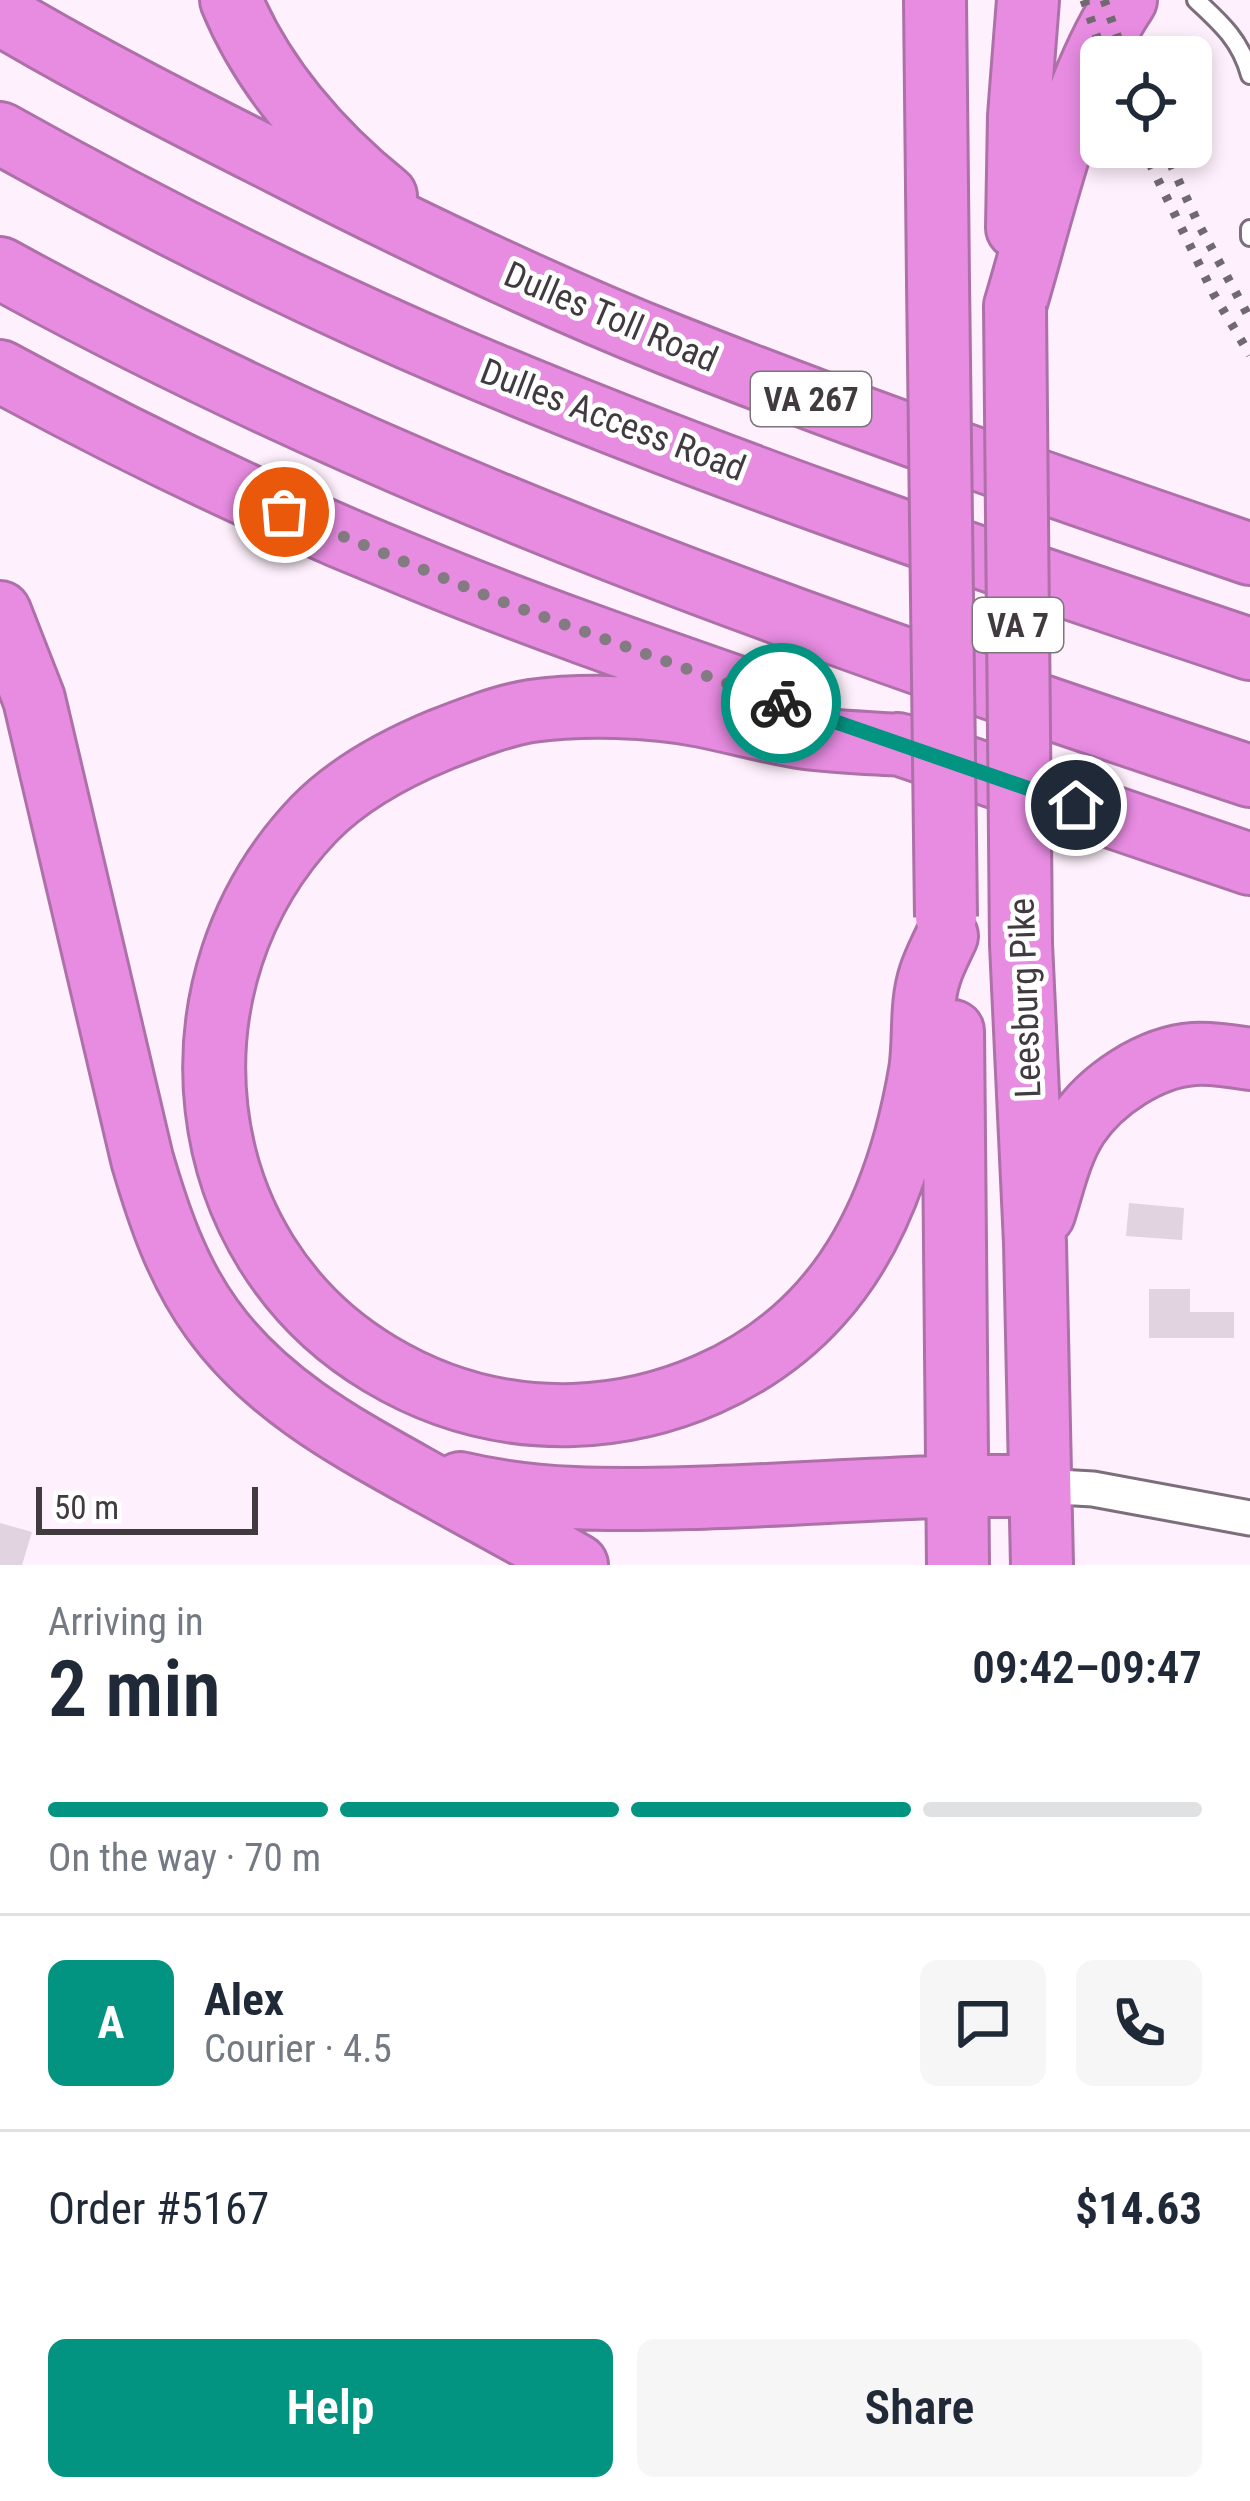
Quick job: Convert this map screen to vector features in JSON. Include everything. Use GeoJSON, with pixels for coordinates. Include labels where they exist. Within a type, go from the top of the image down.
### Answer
{"type":"FeatureCollection","features":[{"type":"Feature","properties":{"kind":"highway"},"geometry":{"type":"LineString","coordinates":[[231,0],[270,73],[350,165],[412,217],[507,274]]}},
{"type":"Feature","properties":{"kind":"highway"},"geometry":{"type":"LineString","coordinates":[[925,0],[934,76]]}},
{"type":"Feature","properties":{"kind":"highway","name":"Leesburg Pike"},"geometry":{"type":"LineString","coordinates":[[935,0],[958,1565]]}},
{"type":"Feature","properties":{"kind":"highway","name":"Leesburg Pike"},"geometry":{"type":"LineString","coordinates":[[1028,0],[1019,116],[1015,306],[1021,944],[1042,1565]]}},
{"type":"Feature","properties":{"kind":"highway"},"geometry":{"type":"LineString","coordinates":[[1015,306],[1073,113],[1104,36],[1126,0]]}},
{"type":"Feature","properties":{"kind":"highway","name":"Dulles Toll Road"},"geometry":{"type":"LineString","coordinates":[[0,14],[198,123],[507,274],[844,412],[1250,554]]}},
{"type":"Feature","properties":{"kind":"highway","name":"Dulles Access Road"},"geometry":{"type":"LineString","coordinates":[[0,133],[230,255],[543,395],[870,518],[1250,650]]}},
{"type":"Feature","properties":{"kind":"highway"},"geometry":{"type":"LineString","coordinates":[[0,268],[278,409],[537,521],[876,649],[1250,776]]}},
{"type":"Feature","properties":{"kind":"highway"},"geometry":{"type":"LineString","coordinates":[[0,371],[145,448],[415,568],[614,644],[1250,864]]}},
{"type":"Feature","properties":{"kind":"highway"},"geometry":{"type":"LineString","coordinates":[[1120,509],[1250,531]]}},
{"type":"Feature","properties":{"kind":"highway"},"geometry":{"type":"LineString","coordinates":[[0,612],[34,699],[142,1159],[174,1251],[194,1291],[241,1355],[309,1414],[577,1565]]}},
{"type":"Feature","properties":{"kind":"highway"},"geometry":{"type":"LineString","coordinates":[[902,745],[806,738],[694,715],[605,708],[528,712],[406,754],[355,785],[316,817],[254,902],[222,993],[214,1090],[218,1126],[239,1201],[278,1272],[304,1303],[363,1354],[398,1375],[474,1405],[515,1413],[596,1414],[666,1400],[721,1378],[773,1347],[822,1302],[864,1241],[886,1197],[905,1136],[920,1069],[928,979],[947,936]]}},
{"type":"Feature","properties":{"kind":"highway"},"geometry":{"type":"LineString","coordinates":[[1034,1243],[1062,1158],[1076,1128],[1094,1106],[1126,1079],[1158,1062],[1193,1054],[1250,1059]]}},
{"type":"Feature","properties":{"kind":"highway"},"geometry":{"type":"LineString","coordinates":[[391,1462],[488,1489],[576,1499],[1040,1486]]}},
{"type":"Feature","properties":{"kind":"street"},"geometry":{"type":"LineString","coordinates":[[1040,1486],[1093,1490],[1250,1518]]}},
{"type":"Feature","properties":{"kind":"lane"},"geometry":{"type":"LineString","coordinates":[[1196,0],[1234,36],[1250,75]]}},
{"type":"Feature","properties":{"kind":"building"},"geometry":{"type":"Polygon","coordinates":[[[1129,1203],[1184,1208],[1182,1240],[1126,1236],[1129,1203]]]}},
{"type":"Feature","properties":{"kind":"building"},"geometry":{"type":"Polygon","coordinates":[[[1149,1289],[1190,1289],[1190,1312],[1234,1312],[1234,1338],[1149,1338],[1149,1289]]]}},
{"type":"Feature","properties":{"kind":"building"},"geometry":{"type":"Polygon","coordinates":[[[0,1523],[32,1532],[22,1565],[0,1565],[0,1523]]]}},
{"type":"Feature","properties":{"kind":"railway"},"geometry":{"type":"LineString","coordinates":[[1084,0],[1097,36]]}},
{"type":"Feature","properties":{"kind":"railway"},"geometry":{"type":"LineString","coordinates":[[1104,0],[1117,36]]}},
{"type":"Feature","properties":{"kind":"railway"},"geometry":{"type":"LineString","coordinates":[[1152,168],[1213,293],[1250,355]]}},
{"type":"Feature","properties":{"kind":"railway"},"geometry":{"type":"LineString","coordinates":[[1173,168],[1250,319]]}},
{"type":"Feature","properties":{"kind":"way so far"},"geometry":{"type":"LineString","coordinates":[[284,512],[492,598],[781,703]]}},
{"type":"Feature","properties":{"kind":"route"},"geometry":{"type":"LineString","coordinates":[[781,703],[1076,805]]}}]}
